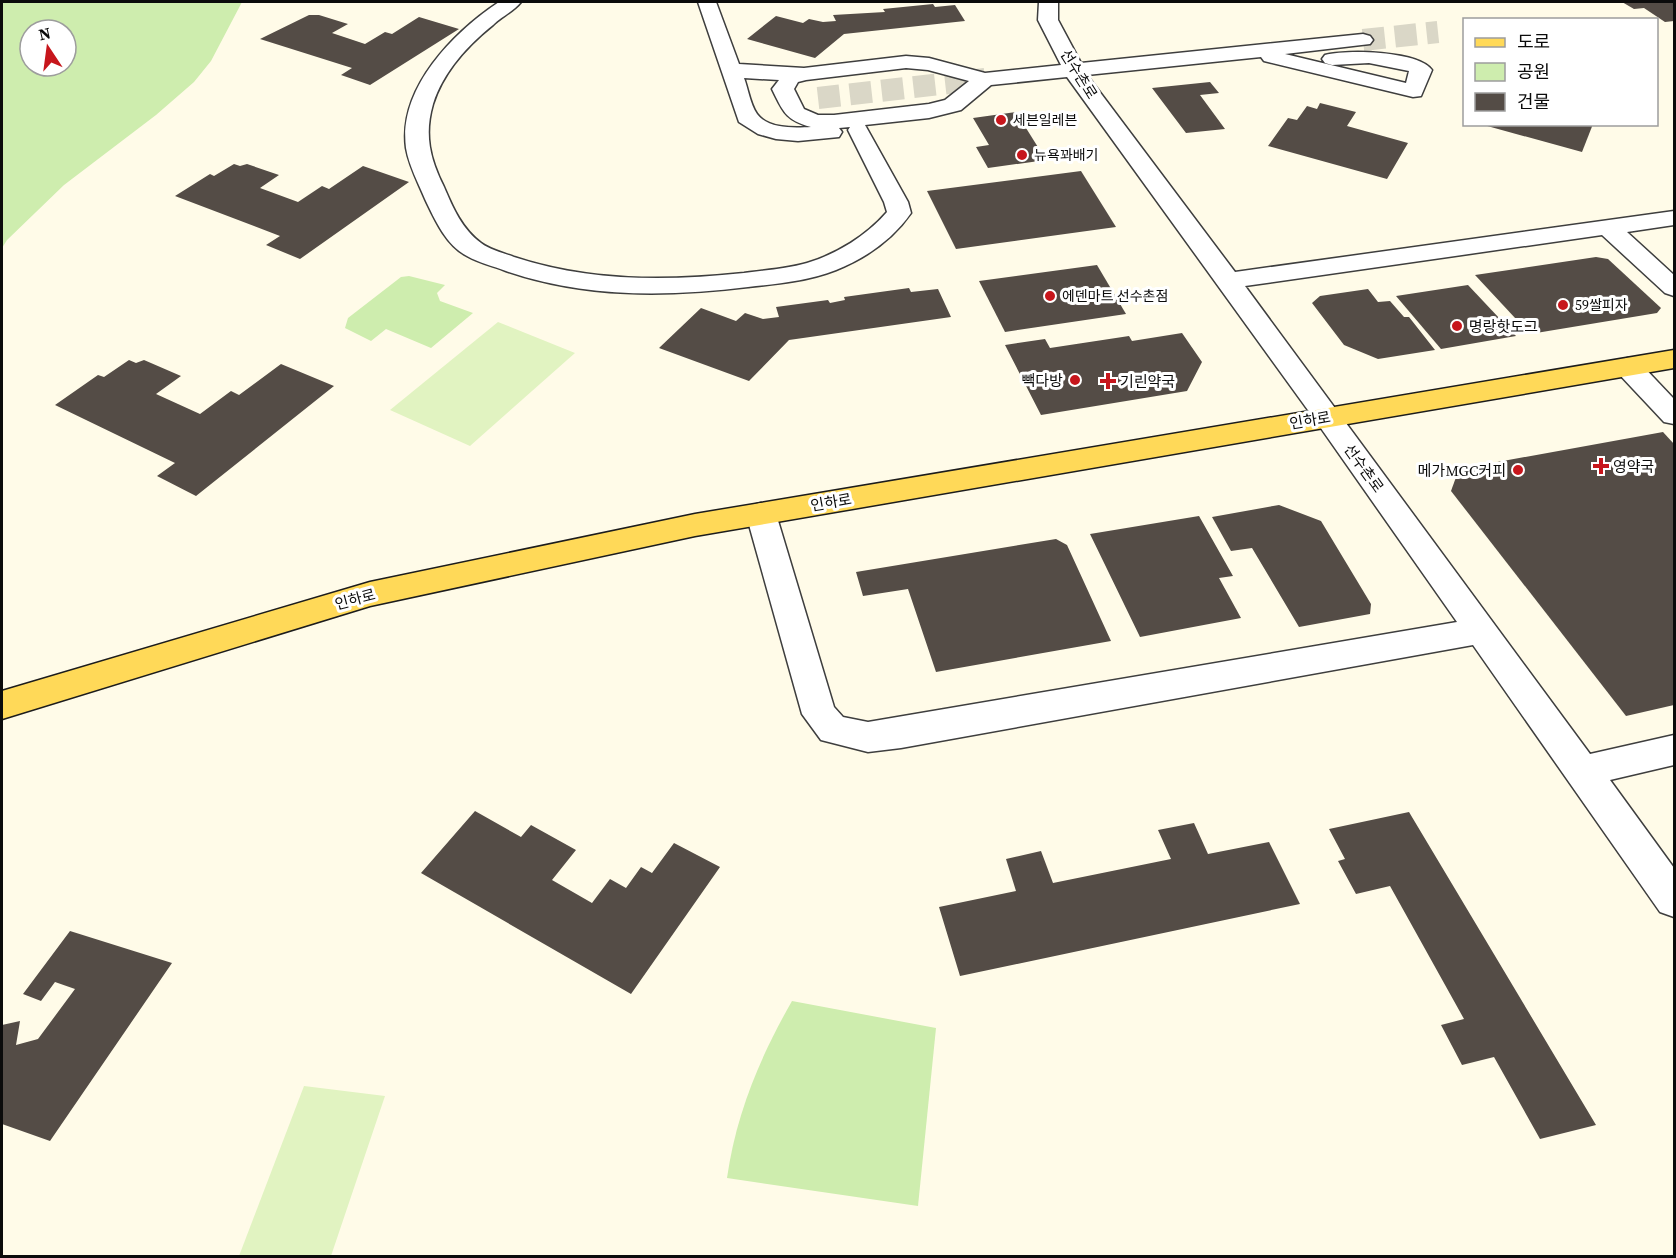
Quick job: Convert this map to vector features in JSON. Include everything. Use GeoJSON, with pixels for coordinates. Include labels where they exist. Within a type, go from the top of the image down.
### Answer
{"type":"FeatureCollection","features":[{"type":"Feature","properties":{"kind":"main road","name":"인하로"},"geometry":{"type":"LineString","coordinates":[[2,705],[370,594],[684,528],[1674,359]]}},
{"type":"Feature","properties":{"kind":"street"},"geometry":{"type":"LineString","coordinates":[[511,2],[480,24],[435,76],[424,97],[418,118],[417,143],[422,164],[450,228],[474,249],[515,266],[603,283],[673,287],[750,279],[817,268],[868,243],[899,213],[896,202],[859,130]]}},
{"type":"Feature","properties":{"kind":"street"},"geometry":{"type":"LineString","coordinates":[[707,2],[747,117],[754,124],[782,134],[859,130],[920,121],[929,111]]}},
{"type":"Feature","properties":{"kind":"street","name":"선수촌로"},"geometry":{"type":"LineString","coordinates":[[1048,2],[1048,20],[1073,68],[1328,417],[1674,899]]}},
{"type":"Feature","properties":{"kind":"street"},"geometry":{"type":"LineString","coordinates":[[731,69],[754,73],[804,74],[906,62],[929,64],[985,78],[1363,40]]}},
{"type":"Feature","properties":{"kind":"street"},"geometry":{"type":"LineString","coordinates":[[1246,51],[1312,67]]}},
{"type":"Feature","properties":{"kind":"street"},"geometry":{"type":"LineString","coordinates":[[804,74],[791,78],[783,89],[795,113],[814,121],[834,122],[929,111],[953,105],[985,78]]}},
{"type":"Feature","properties":{"kind":"street"},"geometry":{"type":"LineString","coordinates":[[1228,281],[1674,218]]}},
{"type":"Feature","properties":{"kind":"street"},"geometry":{"type":"LineString","coordinates":[[1607,227],[1674,288]]}},
{"type":"Feature","properties":{"kind":"street"},"geometry":{"type":"LineString","coordinates":[[1628,367],[1674,415]]}},
{"type":"Feature","properties":{"kind":"street"},"geometry":{"type":"LineString","coordinates":[[760,514],[819,714],[833,730],[867,736],[913,731],[1482,631]]}},
{"type":"Feature","properties":{"kind":"street"},"geometry":{"type":"LineString","coordinates":[[1583,771],[1674,750]]}},
{"type":"Feature","properties":{"kind":"green space"},"geometry":{"type":"Polygon","coordinates":[[[2,2],[242,2],[211,61],[194,82],[156,115],[64,185],[7,240],[2,248],[2,2]]]}},
{"type":"Feature","properties":{"kind":"green space"},"geometry":{"type":"Polygon","coordinates":[[[409,276],[445,285],[437,293],[440,301],[473,313],[431,348],[386,329],[371,341],[345,328],[348,318],[401,277],[409,276]]]}},
{"type":"Feature","properties":{"kind":"green space"},"geometry":{"type":"Polygon","coordinates":[[[498,322],[575,353],[470,446],[390,410],[498,322]]]}},
{"type":"Feature","properties":{"kind":"green space"},"geometry":{"type":"Polygon","coordinates":[[[792,1001],[936,1028],[918,1206],[727,1178],[736,1131],[751,1086],[792,1001]]]}},
{"type":"Feature","properties":{"kind":"green space"},"geometry":{"type":"Polygon","coordinates":[[[304,1086],[385,1096],[331,1256],[239,1256],[304,1086]]]}},
{"type":"Feature","properties":{"kind":"building"},"geometry":{"type":"Polygon","coordinates":[[[1622,2],[1674,2],[1674,21],[1665,22],[1644,8],[1634,9],[1622,2]]]}},
{"type":"Feature","properties":{"kind":"building"},"geometry":{"type":"Polygon","coordinates":[[[933,4],[935,7],[955,5],[965,21],[844,34],[815,58],[747,39],[776,16],[803,23],[809,19],[823,22],[836,21],[833,15],[885,12],[883,9],[933,4]]]}},
{"type":"Feature","properties":{"kind":"building"},"geometry":{"type":"Polygon","coordinates":[[[309,15],[319,15],[348,24],[332,33],[365,44],[385,32],[392,34],[419,17],[459,29],[370,85],[341,75],[352,68],[260,39],[309,15]]]}},
{"type":"Feature","properties":{"kind":"building"},"geometry":{"type":"Polygon","coordinates":[[[1210,82],[1219,93],[1200,95],[1225,129],[1186,133],[1152,88],[1210,82]]]}},
{"type":"Feature","properties":{"kind":"building"},"geometry":{"type":"Polygon","coordinates":[[[1320,103],[1356,112],[1347,126],[1408,143],[1387,179],[1268,146],[1288,118],[1297,120],[1307,106],[1317,109],[1320,103]]]}},
{"type":"Feature","properties":{"kind":"building"},"geometry":{"type":"Polygon","coordinates":[[[1016,112],[1046,160],[988,168],[976,147],[989,145],[973,118],[1016,112]]]}},
{"type":"Feature","properties":{"kind":"building"},"geometry":{"type":"Polygon","coordinates":[[[1487,126],[1592,126],[1582,152],[1487,126]]]}},
{"type":"Feature","properties":{"kind":"building"},"geometry":{"type":"Polygon","coordinates":[[[234,164],[240,166],[247,164],[279,175],[260,188],[298,202],[322,186],[329,189],[363,166],[409,182],[300,259],[266,245],[280,236],[175,196],[210,174],[214,176],[234,164]]]}},
{"type":"Feature","properties":{"kind":"building"},"geometry":{"type":"Polygon","coordinates":[[[1081,171],[1116,227],[956,249],[927,191],[1081,171]]]}},
{"type":"Feature","properties":{"kind":"building"},"geometry":{"type":"Polygon","coordinates":[[[1596,257],[1608,259],[1661,308],[1657,313],[1530,334],[1475,275],[1596,257]]]}},
{"type":"Feature","properties":{"kind":"building"},"geometry":{"type":"Polygon","coordinates":[[[1097,265],[1126,314],[1005,332],[979,281],[1097,265]]]}},
{"type":"Feature","properties":{"kind":"building"},"geometry":{"type":"Polygon","coordinates":[[[1468,285],[1516,336],[1441,349],[1396,296],[1468,285]]]}},
{"type":"Feature","properties":{"kind":"building"},"geometry":{"type":"Polygon","coordinates":[[[909,288],[911,292],[938,289],[951,317],[789,340],[749,381],[659,348],[701,308],[736,321],[745,313],[763,319],[779,317],[776,307],[828,300],[830,303],[845,300],[844,297],[909,288]]]}},
{"type":"Feature","properties":{"kind":"building"},"geometry":{"type":"Polygon","coordinates":[[[1368,289],[1378,302],[1390,301],[1404,317],[1409,317],[1435,350],[1378,359],[1344,345],[1312,303],[1320,296],[1368,289]]]}},
{"type":"Feature","properties":{"kind":"building"},"geometry":{"type":"Polygon","coordinates":[[[1182,333],[1202,362],[1187,391],[1041,415],[1005,345],[1045,339],[1050,348],[1129,336],[1132,341],[1182,333]]]}},
{"type":"Feature","properties":{"kind":"building"},"geometry":{"type":"Polygon","coordinates":[[[129,360],[136,363],[144,360],[181,376],[156,394],[200,414],[231,391],[239,395],[281,364],[334,386],[196,496],[157,476],[175,463],[55,405],[98,375],[104,377],[129,360]]]}},
{"type":"Feature","properties":{"kind":"building"},"geometry":{"type":"Polygon","coordinates":[[[1663,432],[1674,444],[1674,705],[1626,716],[1451,491],[1459,469],[1663,432]]]}},
{"type":"Feature","properties":{"kind":"building"},"geometry":{"type":"Polygon","coordinates":[[[1279,505],[1321,521],[1371,604],[1370,614],[1299,627],[1252,548],[1231,551],[1212,517],[1279,505]]]}},
{"type":"Feature","properties":{"kind":"building"},"geometry":{"type":"Polygon","coordinates":[[[1199,516],[1233,576],[1219,578],[1241,618],[1140,637],[1090,534],[1199,516]]]}},
{"type":"Feature","properties":{"kind":"building"},"geometry":{"type":"Polygon","coordinates":[[[1056,539],[1067,545],[1111,641],[936,672],[908,589],[863,596],[856,572],[1056,539]]]}},
{"type":"Feature","properties":{"kind":"building"},"geometry":{"type":"Polygon","coordinates":[[[475,811],[521,837],[531,825],[576,850],[552,880],[592,903],[610,879],[626,888],[641,867],[652,873],[674,843],[720,867],[631,994],[421,873],[475,811]]]}},
{"type":"Feature","properties":{"kind":"building"},"geometry":{"type":"Polygon","coordinates":[[[1409,812],[1596,1125],[1540,1139],[1494,1057],[1462,1065],[1441,1025],[1464,1019],[1390,886],[1356,894],[1338,861],[1345,859],[1329,829],[1409,812]]]}},
{"type":"Feature","properties":{"kind":"building"},"geometry":{"type":"Polygon","coordinates":[[[1194,823],[1208,854],[1269,842],[1300,904],[960,976],[939,907],[1016,891],[1006,859],[1041,851],[1053,883],[1171,859],[1158,830],[1194,823]]]}},
{"type":"Feature","properties":{"kind":"building"},"geometry":{"type":"Polygon","coordinates":[[[70,931],[172,963],[50,1141],[2,1124],[2,1025],[20,1021],[16,1045],[38,1039],[75,989],[55,982],[41,1001],[23,994],[70,931]]]}},
{"type":"Feature","properties":{"kind":"tunnel"},"geometry":{"type":"LineString","coordinates":[[1363,40],[1438,32]]}},
{"type":"Feature","properties":{"kind":"tunnel"},"geometry":{"type":"LineString","coordinates":[[818,98],[985,79]]}},
{"type":"Feature","properties":{"kind":"place","name":"세븐일레븐"},"geometry":{"type":"Point","coordinates":[1001,120]}},
{"type":"Feature","properties":{"kind":"place","name":"뉴욕꽈배기"},"geometry":{"type":"Point","coordinates":[1022,155]}},
{"type":"Feature","properties":{"kind":"place","name":"에덴마트 선수촌점"},"geometry":{"type":"Point","coordinates":[1050,296]}},
{"type":"Feature","properties":{"kind":"place","name":"59쌀피자"},"geometry":{"type":"Point","coordinates":[1563,305]}},
{"type":"Feature","properties":{"kind":"place","name":"명랑핫도그"},"geometry":{"type":"Point","coordinates":[1457,326]}},
{"type":"Feature","properties":{"kind":"place","name":"빽다방"},"geometry":{"type":"Point","coordinates":[1075,380]}},
{"type":"Feature","properties":{"kind":"place","name":"기린약국"},"geometry":{"type":"Point","coordinates":[1108,381]}},
{"type":"Feature","properties":{"kind":"place","name":"영약국"},"geometry":{"type":"Point","coordinates":[1601,466]}},
{"type":"Feature","properties":{"kind":"place","name":"메가MGC커피"},"geometry":{"type":"Point","coordinates":[1518,470]}}]}
